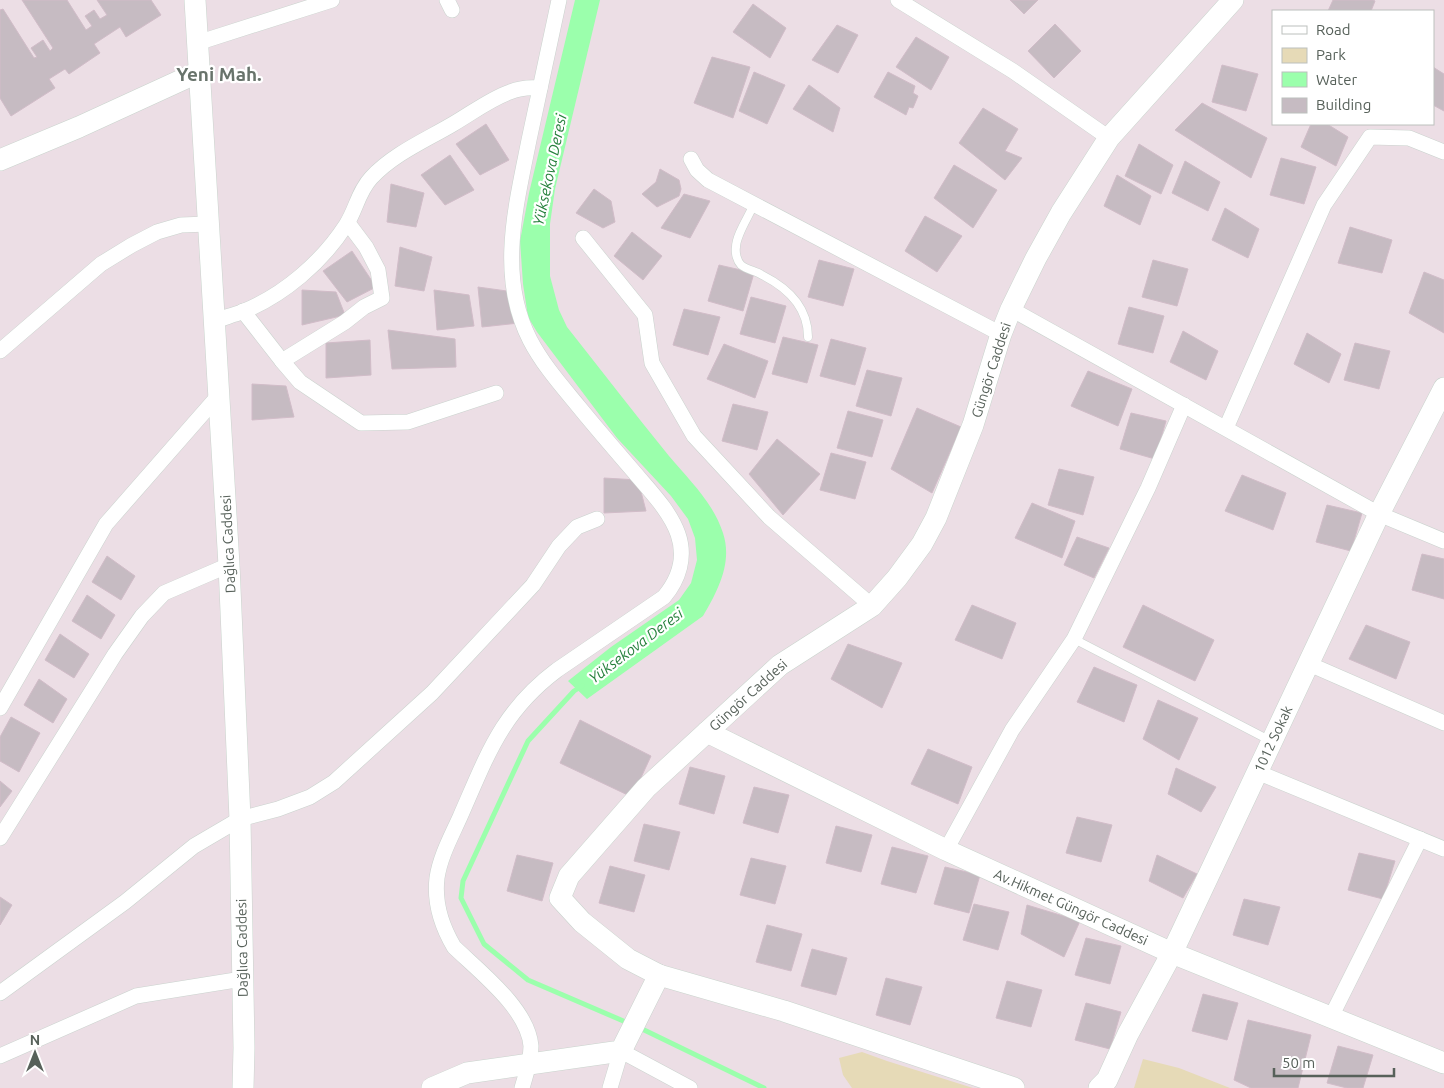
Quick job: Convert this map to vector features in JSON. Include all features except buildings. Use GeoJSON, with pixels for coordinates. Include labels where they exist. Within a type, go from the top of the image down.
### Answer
{"type":"FeatureCollection","features":[{"type":"Feature","properties":{"kind":"street","name":"Dağlıca Caddesi"},"geometry":{"type":"LineString","coordinates":[[194,0],[230,566],[240,819],[243,1088]]}},
{"type":"Feature","properties":{"kind":"street"},"geometry":{"type":"LineString","coordinates":[[197,43],[332,0]]}},
{"type":"Feature","properties":{"kind":"street"},"geometry":{"type":"LineString","coordinates":[[522,1088],[529,1065],[529,1036],[522,1018],[510,1002],[454,947],[447,935],[442,922],[436,893],[440,862],[496,738],[517,708],[536,687],[557,670],[664,597],[676,580],[681,559],[679,536],[671,520],[653,494],[550,373],[536,352],[523,325],[518,306],[512,267],[513,223],[559,0]]}},
{"type":"Feature","properties":{"kind":"street"},"geometry":{"type":"LineString","coordinates":[[898,0],[1013,71],[1109,138]]}},
{"type":"Feature","properties":{"kind":"street","name":"Güngör Caddesi"},"geometry":{"type":"LineString","coordinates":[[1014,1088],[784,1011],[659,975],[628,959],[582,922],[560,898],[569,876],[646,788],[780,665],[872,606],[897,578],[922,544],[936,518],[973,425],[1001,334],[1011,309],[1061,213],[1109,138],[1233,0]]}},
{"type":"Feature","properties":{"kind":"street"},"geometry":{"type":"LineString","coordinates":[[0,160],[79,127],[200,72]]}},
{"type":"Feature","properties":{"kind":"street"},"geometry":{"type":"LineString","coordinates":[[214,321],[243,311],[274,294],[300,276],[320,258],[348,222],[359,195],[371,178],[391,161],[500,96],[523,88],[540,88]]}},
{"type":"Feature","properties":{"kind":"street"},"geometry":{"type":"LineString","coordinates":[[1226,428],[1324,205],[1370,137],[1409,138],[1444,152]]}},
{"type":"Feature","properties":{"kind":"street"},"geometry":{"type":"LineString","coordinates":[[691,159],[697,170],[708,180],[1001,334]]}},
{"type":"Feature","properties":{"kind":"street"},"geometry":{"type":"LineString","coordinates":[[282,361],[364,307],[382,298],[378,270],[366,247],[348,222]]}},
{"type":"Feature","properties":{"kind":"street"},"geometry":{"type":"LineString","coordinates":[[0,351],[101,264],[157,232],[181,225],[208,224]]}},
{"type":"Feature","properties":{"kind":"street"},"geometry":{"type":"LineString","coordinates":[[582,238],[645,315],[652,364],[694,436],[769,517],[872,606]]}},
{"type":"Feature","properties":{"kind":"street"},"geometry":{"type":"LineString","coordinates":[[1011,309],[1380,514],[1444,541]]}},
{"type":"Feature","properties":{"kind":"street"},"geometry":{"type":"LineString","coordinates":[[243,311],[300,382],[361,423],[408,422],[496,393]]}},
{"type":"Feature","properties":{"kind":"street","name":"1012 Sokak"},"geometry":{"type":"LineString","coordinates":[[1099,1088],[1107,1080],[1128,1034],[1172,953],[1380,514],[1444,388]]}},
{"type":"Feature","properties":{"kind":"street"},"geometry":{"type":"LineString","coordinates":[[0,708],[106,524],[219,395]]}},
{"type":"Feature","properties":{"kind":"street"},"geometry":{"type":"LineString","coordinates":[[946,850],[1012,730],[1074,639],[1148,488],[1184,405]]}},
{"type":"Feature","properties":{"kind":"street"},"geometry":{"type":"LineString","coordinates":[[0,993],[126,902],[194,846],[240,819],[310,798],[334,782],[432,693],[533,585],[559,546],[578,527],[597,519]]}},
{"type":"Feature","properties":{"kind":"street"},"geometry":{"type":"LineString","coordinates":[[0,838],[115,654],[142,616],[164,593],[230,566]]}},
{"type":"Feature","properties":{"kind":"street"},"geometry":{"type":"LineString","coordinates":[[1309,664],[1444,723]]}},
{"type":"Feature","properties":{"kind":"street","name":"Av.Hikmet Güngör Caddesi"},"geometry":{"type":"LineString","coordinates":[[706,732],[946,850],[1172,953],[1444,1063]]}},
{"type":"Feature","properties":{"kind":"street"},"geometry":{"type":"LineString","coordinates":[[1257,772],[1444,849]]}},
{"type":"Feature","properties":{"kind":"street"},"geometry":{"type":"LineString","coordinates":[[1331,1017],[1420,839]]}},
{"type":"Feature","properties":{"kind":"street"},"geometry":{"type":"LineString","coordinates":[[610,1088],[621,1051],[659,975]]}},
{"type":"Feature","properties":{"kind":"street"},"geometry":{"type":"LineString","coordinates":[[0,1056],[136,996],[242,979]]}},
{"type":"Feature","properties":{"kind":"street"},"geometry":{"type":"LineString","coordinates":[[432,1088],[466,1073],[621,1051],[690,1088]]}},
{"type":"Feature","properties":{"kind":"lane"},"geometry":{"type":"LineString","coordinates":[[754,204],[736,242],[735,248],[738,261],[742,266],[774,281],[793,297],[804,313],[808,337]]}},
{"type":"Feature","properties":{"kind":"lane"},"geometry":{"type":"LineString","coordinates":[[1074,639],[1272,742]]}},
{"type":"Feature","properties":{"kind":"green space"},"geometry":{"type":"Polygon","coordinates":[[[862,1052],[973,1088],[852,1088],[843,1075],[839,1058],[862,1052]]]}},
{"type":"Feature","properties":{"kind":"green space"},"geometry":{"type":"Polygon","coordinates":[[[1143,1059],[1179,1068],[1230,1088],[1134,1088],[1143,1059]]]}},
{"type":"Feature","properties":{"kind":"water"},"geometry":{"type":"Polygon","coordinates":[[[575,0],[600,0],[555,189],[550,224],[550,276],[559,310],[567,327],[707,501],[719,522],[726,544],[725,566],[722,577],[703,616],[587,699],[568,681],[611,647],[679,600],[691,583],[697,560],[695,538],[688,519],[671,496],[617,438],[537,332],[528,317],[523,284],[520,241],[529,193],[575,0]]]}},
{"type":"Feature","properties":{"kind":"waterway","name":"Yüksekova Deresi"},"geometry":{"type":"LineString","coordinates":[[582,686],[574,691],[528,741],[463,881],[461,898],[484,944],[528,980],[628,1023]]}},
{"type":"Feature","properties":{"kind":"waterway","name":"Yüksekova Deresi"},"geometry":{"type":"LineString","coordinates":[[638,1027],[764,1088]]}},
{"type":"Feature","properties":{"kind":"district","name":"Yeni Mah."},"geometry":{"type":"Point","coordinates":[219,74]}}]}
